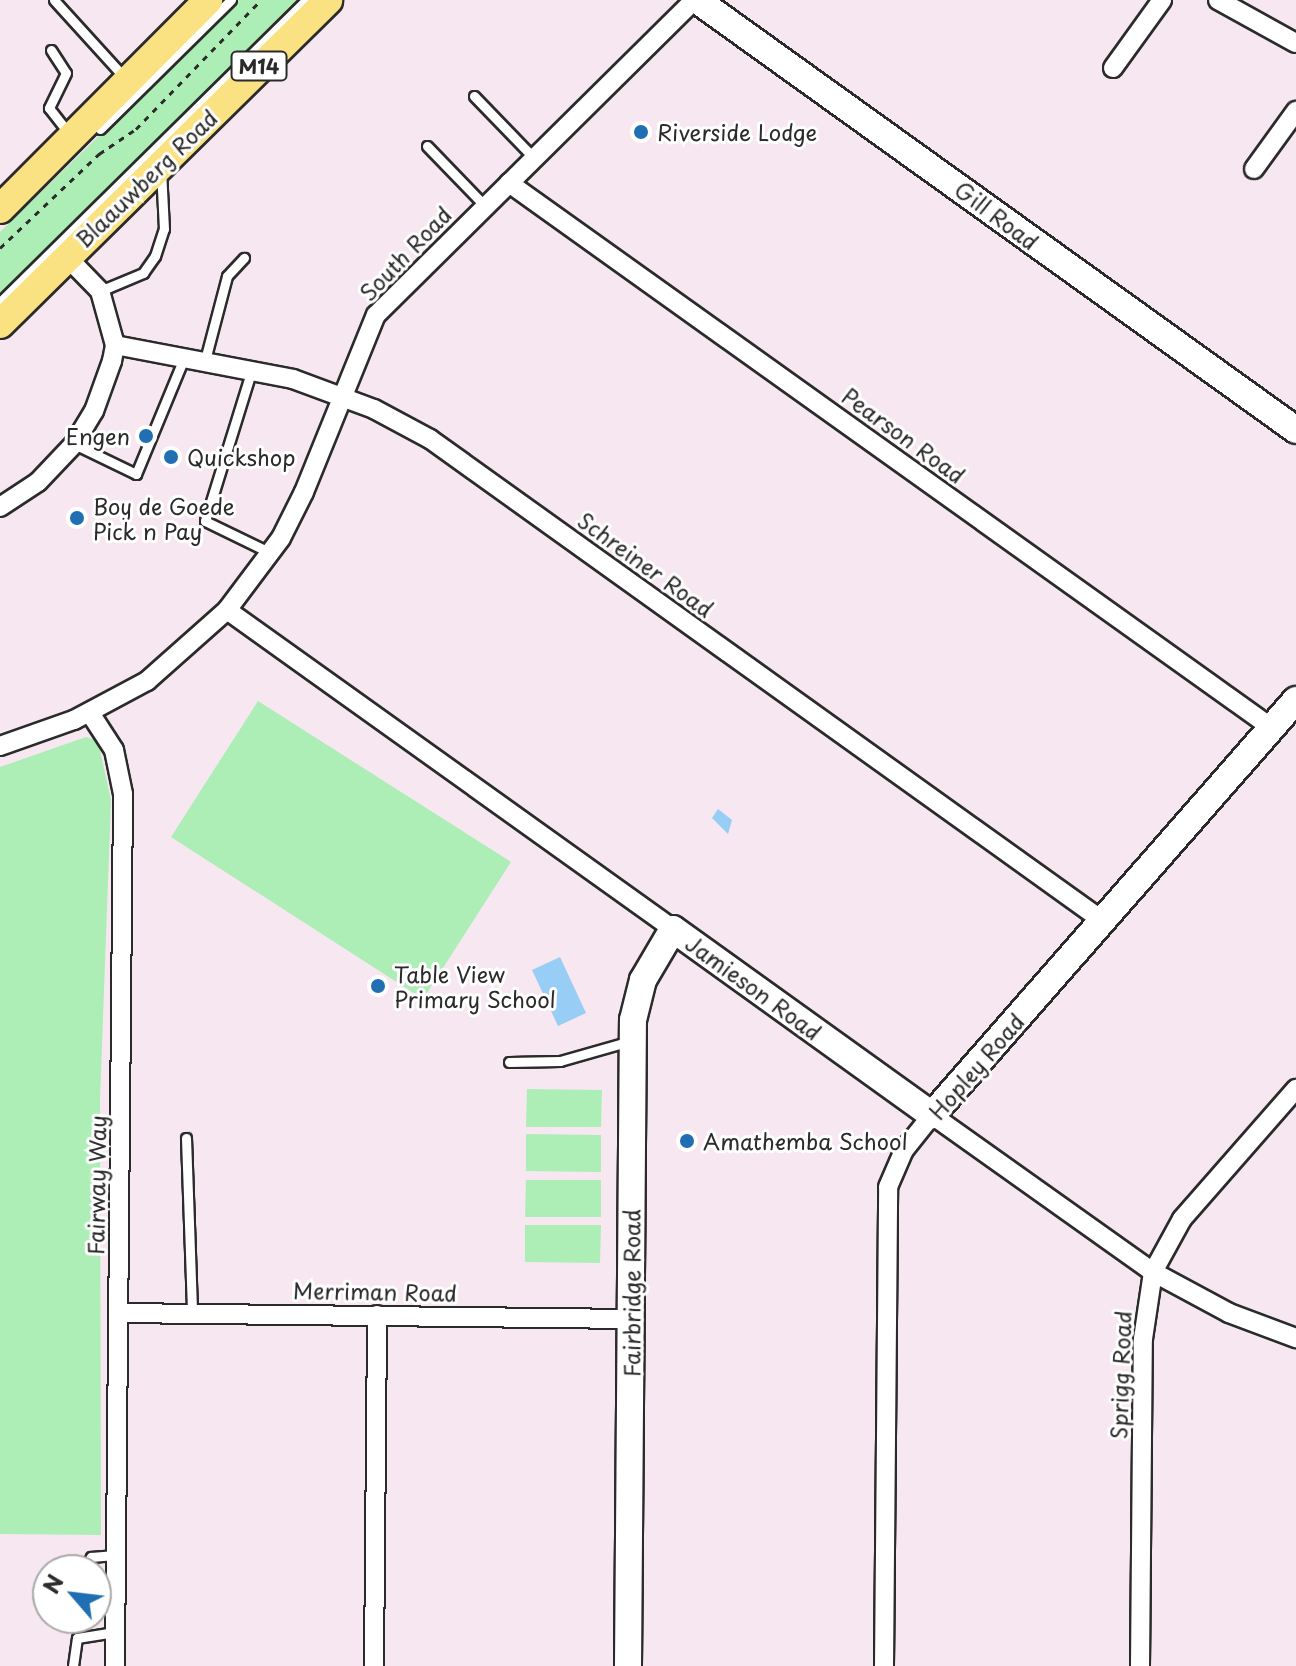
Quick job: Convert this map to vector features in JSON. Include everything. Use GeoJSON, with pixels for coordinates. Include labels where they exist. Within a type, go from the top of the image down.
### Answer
{"type":"FeatureCollection","features":[{"type":"Feature","properties":{"kind":"main road","name":"Blaauwberg Road"},"geometry":{"type":"LineString","coordinates":[[0,324],[328,0]]}},
{"type":"Feature","properties":{"kind":"main road"},"geometry":{"type":"LineString","coordinates":[[4,197],[80,139],[130,81],[212,1]]}},
{"type":"Feature","properties":{"kind":"street"},"geometry":{"type":"LineString","coordinates":[[1113,68],[1162,0]]}},
{"type":"Feature","properties":{"kind":"street"},"geometry":{"type":"LineString","coordinates":[[1218,0],[1296,43]]}},
{"type":"Feature","properties":{"kind":"street","name":"South Road"},"geometry":{"type":"LineString","coordinates":[[0,746],[90,713],[147,681],[227,610],[271,553],[304,492],[340,396],[376,315],[534,158],[700,1]]}},
{"type":"Feature","properties":{"kind":"street","name":"Gill Road"},"geometry":{"type":"LineString","coordinates":[[700,1],[1296,430]]}},
{"type":"Feature","properties":{"kind":"street"},"geometry":{"type":"LineString","coordinates":[[1254,169],[1296,111]]}},
{"type":"Feature","properties":{"kind":"street","name":"Pearson Road"},"geometry":{"type":"LineString","coordinates":[[509,183],[1272,728]]}},
{"type":"Feature","properties":{"kind":"street"},"geometry":{"type":"LineString","coordinates":[[0,507],[38,482],[74,444],[103,392],[115,345],[100,291],[66,256]]}},
{"type":"Feature","properties":{"kind":"street","name":"Schreiner Road"},"geometry":{"type":"LineString","coordinates":[[115,345],[252,369],[340,396],[430,439],[1103,921]]}},
{"type":"Feature","properties":{"kind":"street","name":"Jamieson Road"},"geometry":{"type":"LineString","coordinates":[[227,610],[1153,1272],[1229,1313],[1296,1338]]}},
{"type":"Feature","properties":{"kind":"street","name":"Hopley Road"},"geometry":{"type":"LineString","coordinates":[[884,1666],[888,1187],[904,1150],[932,1115],[1296,700]]}},
{"type":"Feature","properties":{"kind":"street","name":"Fairway Way"},"geometry":{"type":"LineString","coordinates":[[90,713],[114,750],[123,794],[119,1313],[115,1555],[112,1573]]}},
{"type":"Feature","properties":{"kind":"street","name":"Fairbridge Road"},"geometry":{"type":"LineString","coordinates":[[628,1666],[633,1040],[636,996],[673,929]]}},
{"type":"Feature","properties":{"kind":"street","name":"Sprigg Road"},"geometry":{"type":"LineString","coordinates":[[1140,1666],[1143,1339],[1153,1272],[1182,1219],[1296,1089]]}},
{"type":"Feature","properties":{"kind":"street","name":"Merriman Road"},"geometry":{"type":"LineString","coordinates":[[119,1313],[631,1319]]}},
{"type":"Feature","properties":{"kind":"street"},"geometry":{"type":"LineString","coordinates":[[374,1666],[377,1315]]}},
{"type":"Feature","properties":{"kind":"street","name":"Fairway Way"},"geometry":{"type":"LineString","coordinates":[[112,1625],[115,1632],[115,1666]]}},
{"type":"Feature","properties":{"kind":"lane"},"geometry":{"type":"LineString","coordinates":[[54,0],[130,81]]}},
{"type":"Feature","properties":{"kind":"lane"},"geometry":{"type":"LineString","coordinates":[[0,302],[306,0]]}},
{"type":"Feature","properties":{"kind":"lane"},"geometry":{"type":"LineString","coordinates":[[51,50],[66,73],[49,108],[80,139],[212,1]]}},
{"type":"Feature","properties":{"kind":"lane"},"geometry":{"type":"LineString","coordinates":[[474,96],[534,158]]}},
{"type":"Feature","properties":{"kind":"lane","name":"South Road"},"geometry":{"type":"LineString","coordinates":[[427,146],[485,206]]}},
{"type":"Feature","properties":{"kind":"lane"},"geometry":{"type":"LineString","coordinates":[[100,291],[143,273],[155,256],[164,229],[165,185],[160,165]]}},
{"type":"Feature","properties":{"kind":"lane"},"geometry":{"type":"LineString","coordinates":[[0,226],[55,172]]}},
{"type":"Feature","properties":{"kind":"lane"},"geometry":{"type":"LineString","coordinates":[[205,360],[227,276],[244,258]]}},
{"type":"Feature","properties":{"kind":"lane"},"geometry":{"type":"LineString","coordinates":[[74,444],[136,474],[185,356]]}},
{"type":"Feature","properties":{"kind":"lane"},"geometry":{"type":"LineString","coordinates":[[252,369],[205,521],[271,553]]}},
{"type":"Feature","properties":{"kind":"lane"},"geometry":{"type":"LineString","coordinates":[[509,1062],[560,1061],[609,1043],[633,1040]]}},
{"type":"Feature","properties":{"kind":"lane"},"geometry":{"type":"LineString","coordinates":[[186,1138],[192,1313]]}},
{"type":"Feature","properties":{"kind":"lane"},"geometry":{"type":"LineString","coordinates":[[73,1666],[77,1638],[115,1632]]}},
{"type":"Feature","properties":{"kind":"path"},"geometry":{"type":"LineString","coordinates":[[0,248],[99,154],[136,129],[261,0]]}},
{"type":"Feature","properties":{"kind":"green space"},"geometry":{"type":"Polygon","coordinates":[[[239,0],[300,0],[0,301],[0,232],[239,0]]]}},
{"type":"Feature","properties":{"kind":"green space"},"geometry":{"type":"Polygon","coordinates":[[[258,701],[511,862],[423,999],[171,837],[258,701]]]}},
{"type":"Feature","properties":{"kind":"green space"},"geometry":{"type":"Polygon","coordinates":[[[86,737],[98,741],[111,800],[100,1099],[101,1535],[0,1534],[0,767],[86,737]]]}},
{"type":"Feature","properties":{"kind":"green space"},"geometry":{"type":"Polygon","coordinates":[[[527,1089],[602,1090],[601,1127],[526,1127],[527,1089]]]}},
{"type":"Feature","properties":{"kind":"green space"},"geometry":{"type":"Polygon","coordinates":[[[526,1134],[601,1135],[601,1172],[526,1171],[526,1134]]]}},
{"type":"Feature","properties":{"kind":"green space"},"geometry":{"type":"Polygon","coordinates":[[[526,1180],[601,1180],[601,1217],[525,1217],[526,1180]]]}},
{"type":"Feature","properties":{"kind":"green space"},"geometry":{"type":"Polygon","coordinates":[[[525,1225],[601,1225],[600,1263],[525,1262],[525,1225]]]}},
{"type":"Feature","properties":{"kind":"water"},"geometry":{"type":"Polygon","coordinates":[[[718,809],[732,820],[728,834],[712,818],[718,809]]]}},
{"type":"Feature","properties":{"kind":"water"},"geometry":{"type":"Polygon","coordinates":[[[560,957],[586,1013],[558,1026],[532,970],[560,957]]]}},
{"type":"Feature","properties":{"kind":"place","name":"Riverside Lodge"},"geometry":{"type":"Point","coordinates":[641,132]}},
{"type":"Feature","properties":{"kind":"place","name":"Engen"},"geometry":{"type":"Point","coordinates":[146,436]}},
{"type":"Feature","properties":{"kind":"place","name":"Quickshop"},"geometry":{"type":"Point","coordinates":[171,457]}},
{"type":"Feature","properties":{"kind":"place","name":"Boy de Goede Pick n Pay"},"geometry":{"type":"Point","coordinates":[77,518]}},
{"type":"Feature","properties":{"kind":"place","name":"Table View Primary School"},"geometry":{"type":"Point","coordinates":[378,986]}},
{"type":"Feature","properties":{"kind":"place","name":"Amathemba School"},"geometry":{"type":"Point","coordinates":[687,1141]}}]}
